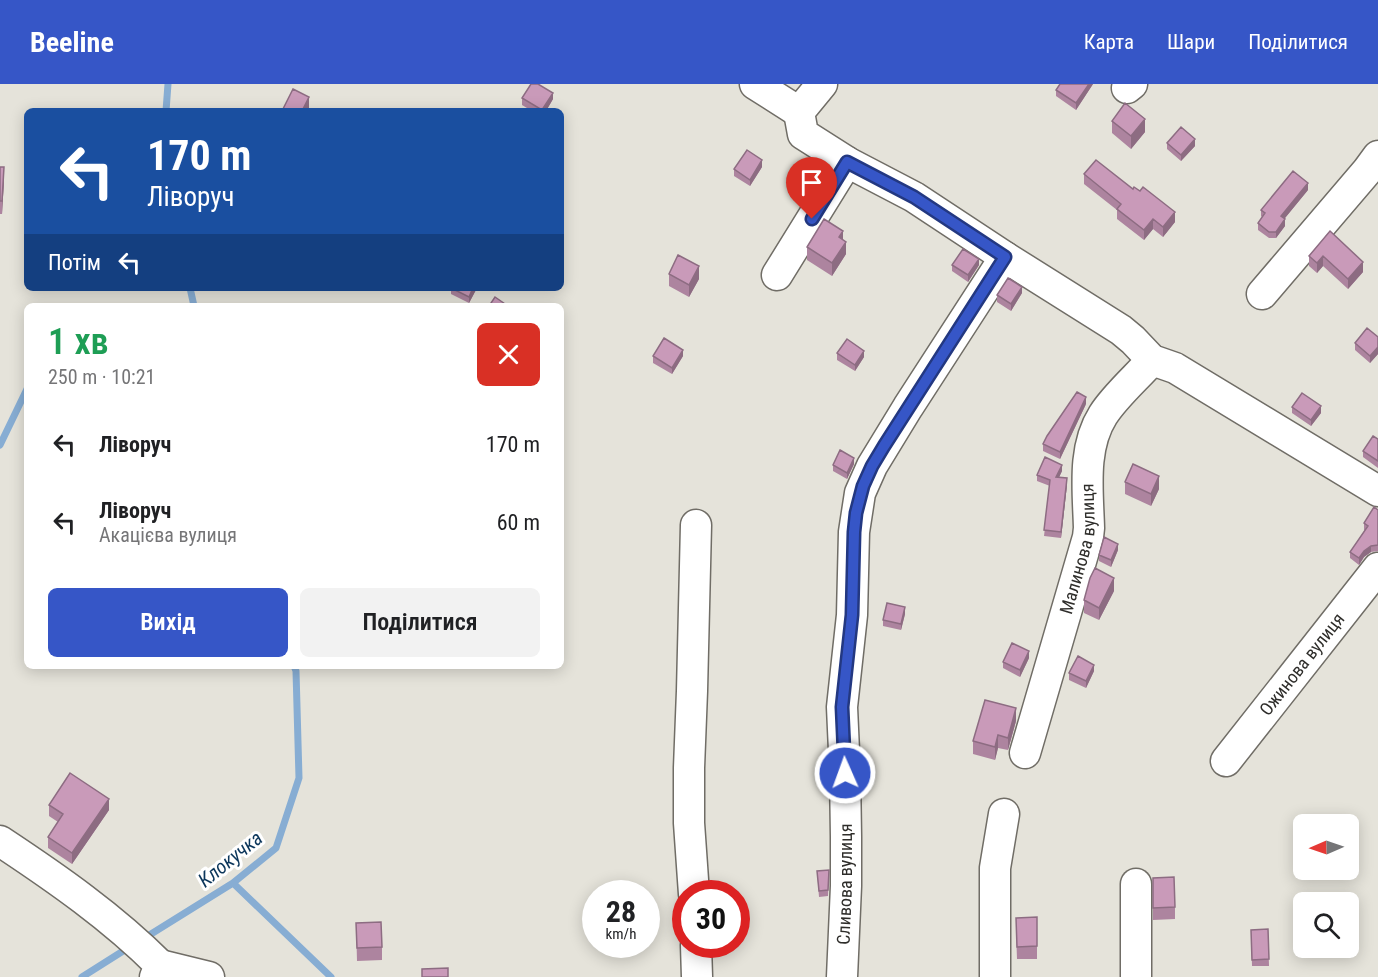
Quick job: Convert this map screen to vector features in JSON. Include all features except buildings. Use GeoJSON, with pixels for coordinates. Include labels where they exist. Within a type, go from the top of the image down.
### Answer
{"type":"FeatureCollection","features":[{"type":"Feature","properties":{"kind":"street"},"geometry":{"type":"LineString","coordinates":[[755,84],[800,112]]}},
{"type":"Feature","properties":{"kind":"street"},"geometry":{"type":"LineString","coordinates":[[822,84],[800,112],[803,134],[847,162],[914,197],[1121,330],[1152,360],[1175,368],[1378,491]]}},
{"type":"Feature","properties":{"kind":"street"},"geometry":{"type":"LineString","coordinates":[[1262,294],[1378,156]]}},
{"type":"Feature","properties":{"kind":"street"},"geometry":{"type":"LineString","coordinates":[[777,275],[847,162]]}},
{"type":"Feature","properties":{"kind":"street","name":"Сливова вулиця"},"geometry":{"type":"LineString","coordinates":[[842,977],[846,867],[842,707],[852,615],[854,532],[860,494],[878,456],[1005,257]]}},
{"type":"Feature","properties":{"kind":"street","name":"Малинова вулиця"},"geometry":{"type":"LineString","coordinates":[[1025,753],[1088,537],[1088,470],[1091,443],[1102,416],[1152,360]]}},
{"type":"Feature","properties":{"kind":"street"},"geometry":{"type":"LineString","coordinates":[[693,880],[689,823],[689,768],[696,525]]}},
{"type":"Feature","properties":{"kind":"street","name":"Ожинова вулиця"},"geometry":{"type":"LineString","coordinates":[[1227,761],[1378,568]]}},
{"type":"Feature","properties":{"kind":"street"},"geometry":{"type":"LineString","coordinates":[[995,977],[995,868],[1004,814]]}},
{"type":"Feature","properties":{"kind":"street"},"geometry":{"type":"LineString","coordinates":[[0,841],[45,871],[122,929],[153,963],[209,977]]}},
{"type":"Feature","properties":{"kind":"street"},"geometry":{"type":"LineString","coordinates":[[1136,884],[1136,977]]}},
{"type":"Feature","properties":{"kind":"street"},"geometry":{"type":"LineString","coordinates":[[696,958],[697,977]]}},
{"type":"Feature","properties":{"kind":"waterway","name":"Клокучка"},"geometry":{"type":"LineString","coordinates":[[166,108],[168,84]]}},
{"type":"Feature","properties":{"kind":"waterway","name":"Клокучка"},"geometry":{"type":"LineString","coordinates":[[191,291],[193,303]]}},
{"type":"Feature","properties":{"kind":"waterway"},"geometry":{"type":"LineString","coordinates":[[0,445],[24,395]]}},
{"type":"Feature","properties":{"kind":"waterway","name":"Клокучка"},"geometry":{"type":"LineString","coordinates":[[143,939],[233,883],[276,848],[299,778],[295,669]]}},
{"type":"Feature","properties":{"kind":"waterway"},"geometry":{"type":"LineString","coordinates":[[233,883],[331,977]]}},
{"type":"Feature","properties":{"kind":"waterway","name":"Клокучка"},"geometry":{"type":"LineString","coordinates":[[82,977],[131,946]]}},
{"type":"Feature","properties":{"kind":"route"},"geometry":{"type":"LineString","coordinates":[[812,219],[847,162],[914,197],[1005,257],[884,446],[860,494],[854,532],[852,615],[842,707],[845,773]]}}]}
